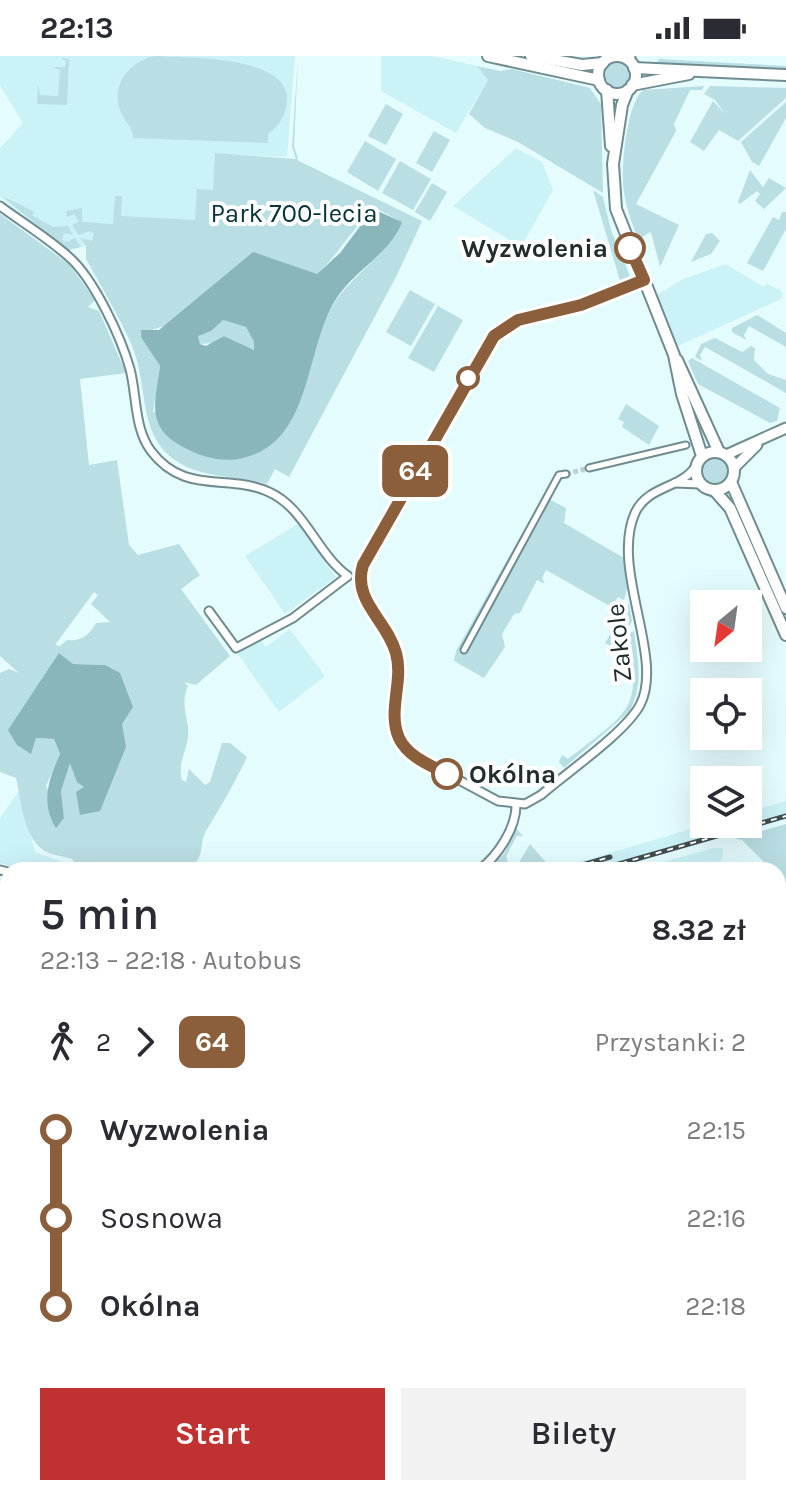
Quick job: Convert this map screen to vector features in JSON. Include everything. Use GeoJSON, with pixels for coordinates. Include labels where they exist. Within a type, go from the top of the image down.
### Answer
{"type":"FeatureCollection","features":[{"type":"Feature","properties":{"kind":"main road"},"geometry":{"type":"LineString","coordinates":[[488,56],[599,80],[607,90],[619,221],[675,358],[722,454],[734,468],[731,482],[786,608]]}},
{"type":"Feature","properties":{"kind":"main road"},"geometry":{"type":"LineString","coordinates":[[531,56],[582,65],[628,60],[695,73],[786,75]]}},
{"type":"Feature","properties":{"kind":"main road"},"geometry":{"type":"LineString","coordinates":[[613,164],[622,105],[630,87],[628,60]]}},
{"type":"Feature","properties":{"kind":"main road"},"geometry":{"type":"LineString","coordinates":[[599,80],[603,63]]}},
{"type":"Feature","properties":{"kind":"main road"},"geometry":{"type":"LineString","coordinates":[[607,90],[618,93],[630,87],[695,73]]}},
{"type":"Feature","properties":{"kind":"main road"},"geometry":{"type":"LineString","coordinates":[[675,358],[699,461],[700,484],[714,490],[730,508],[786,635]]}},
{"type":"Feature","properties":{"kind":"main road"},"geometry":{"type":"LineString","coordinates":[[699,461],[722,454]]}},
{"type":"Feature","properties":{"kind":"main road"},"geometry":{"type":"LineString","coordinates":[[714,490],[731,482]]}},
{"type":"Feature","properties":{"kind":"street"},"geometry":{"type":"LineString","coordinates":[[0,206],[70,258],[88,282],[128,363],[140,427],[156,456],[194,480],[256,487],[274,494],[348,576],[360,579]]}},
{"type":"Feature","properties":{"kind":"street"},"geometry":{"type":"LineString","coordinates":[[488,862],[514,823],[516,805],[490,798],[418,758],[403,745],[395,720],[399,670],[396,651],[365,600],[360,579],[367,555],[494,336],[518,320],[581,305],[644,280]]}},
{"type":"Feature","properties":{"kind":"street"},"geometry":{"type":"LineString","coordinates":[[722,454],[786,428]]}},
{"type":"Feature","properties":{"kind":"street"},"geometry":{"type":"LineString","coordinates":[[734,468],[763,439]]}},
{"type":"Feature","properties":{"kind":"street"},"geometry":{"type":"LineString","coordinates":[[589,468],[686,445]]}},
{"type":"Feature","properties":{"kind":"street","name":"Zakole"},"geometry":{"type":"LineString","coordinates":[[516,805],[541,795],[624,724],[639,707],[646,678],[631,579],[630,530],[643,500],[673,483],[699,461]]}},
{"type":"Feature","properties":{"kind":"street"},"geometry":{"type":"LineString","coordinates":[[464,650],[559,475],[566,474]]}},
{"type":"Feature","properties":{"kind":"street"},"geometry":{"type":"LineString","coordinates":[[673,483],[700,484]]}},
{"type":"Feature","properties":{"kind":"street"},"geometry":{"type":"LineString","coordinates":[[209,611],[236,648],[293,618],[348,576]]}},
{"type":"Feature","properties":{"kind":"shaded area"},"geometry":{"type":"Polygon","coordinates":[[[0,56],[295,56],[287,157],[226,154],[223,199],[194,229],[133,235],[68,250],[0,197],[0,148],[23,123],[0,86],[0,56]]]}},
{"type":"Feature","properties":{"kind":"shaded area"},"geometry":{"type":"Polygon","coordinates":[[[381,56],[432,56],[477,66],[488,80],[456,133],[381,91],[381,56]]]}},
{"type":"Feature","properties":{"kind":"shaded area"},"geometry":{"type":"Polygon","coordinates":[[[516,148],[542,162],[553,190],[521,247],[453,206],[516,148]]]}},
{"type":"Feature","properties":{"kind":"shaded area"},"geometry":{"type":"Polygon","coordinates":[[[373,209],[402,222],[386,247],[336,299],[295,414],[283,433],[266,449],[235,459],[206,456],[172,440],[158,423],[155,403],[160,366],[141,337],[141,330],[159,330],[253,252],[317,274],[340,253],[373,209]],[[223,320],[211,331],[198,336],[200,344],[206,346],[224,336],[254,350],[254,342],[246,327],[223,320]]]}},
{"type":"Feature","properties":{"kind":"shaded area"},"geometry":{"type":"Polygon","coordinates":[[[726,264],[764,287],[767,284],[780,290],[783,294],[781,299],[676,347],[655,296],[683,279],[726,264]]]}},
{"type":"Feature","properties":{"kind":"shaded area"},"geometry":{"type":"Polygon","coordinates":[[[298,524],[336,577],[285,614],[245,556],[298,524]]]}},
{"type":"Feature","properties":{"kind":"shaded area"},"geometry":{"type":"Polygon","coordinates":[[[290,629],[325,676],[279,712],[237,653],[260,640],[266,647],[290,629]]]}},
{"type":"Feature","properties":{"kind":"shaded area"},"geometry":{"type":"Polygon","coordinates":[[[59,653],[73,664],[105,665],[120,673],[133,707],[122,724],[126,747],[100,811],[80,815],[76,792],[84,787],[77,782],[70,763],[61,791],[64,818],[56,828],[47,800],[52,772],[60,754],[54,739],[36,738],[31,754],[17,745],[8,730],[59,653]]]}},
{"type":"Feature","properties":{"kind":"shaded area"},"geometry":{"type":"Polygon","coordinates":[[[19,791],[35,852],[63,862],[0,862],[0,818],[19,791]]]}},
{"type":"Feature","properties":{"kind":"shaded area"},"geometry":{"type":"Polygon","coordinates":[[[786,801],[786,819],[762,826],[762,808],[786,801]]]}},
{"type":"Feature","properties":{"kind":"shaded area"},"geometry":{"type":"Polygon","coordinates":[[[690,829],[690,838],[720,838],[636,862],[579,862],[690,829]]]}},
{"type":"Feature","properties":{"kind":"shaded area"},"geometry":{"type":"Polygon","coordinates":[[[714,848],[723,848],[720,862],[662,862],[714,848]]]}},
{"type":"Feature","properties":{"kind":"green space"},"geometry":{"type":"Polygon","coordinates":[[[155,56],[233,62],[269,73],[281,83],[287,102],[282,118],[268,134],[268,143],[133,138],[132,130],[120,110],[118,91],[131,68],[155,56]]]}},
{"type":"Feature","properties":{"kind":"green space","name":"Park 700-lecia"},"geometry":{"type":"Polygon","coordinates":[[[298,56],[294,147],[297,160],[422,221],[397,275],[289,477],[275,469],[267,484],[189,468],[160,445],[147,415],[132,346],[86,259],[86,246],[80,238],[92,241],[94,234],[90,231],[79,235],[72,225],[79,222],[74,214],[67,217],[66,211],[82,208],[82,222],[113,224],[115,196],[122,196],[121,216],[195,220],[197,189],[213,190],[215,153],[296,159],[292,147],[298,56]],[[376,208],[317,274],[140,334],[160,366],[153,413],[330,310],[347,287],[387,246],[401,222],[376,208]]]}},
{"type":"Feature","properties":{"kind":"green space"},"geometry":{"type":"Polygon","coordinates":[[[61,58],[69,59],[67,105],[37,104],[38,83],[40,95],[58,96],[60,70],[52,67],[65,67],[66,61],[61,58]]]}},
{"type":"Feature","properties":{"kind":"green space"},"geometry":{"type":"Polygon","coordinates":[[[659,59],[786,66],[786,70],[656,66],[659,59]]]}},
{"type":"Feature","properties":{"kind":"green space"},"geometry":{"type":"Polygon","coordinates":[[[617,63],[626,66],[629,75],[626,84],[617,87],[608,84],[605,75],[608,66],[617,63]]]}},
{"type":"Feature","properties":{"kind":"green space"},"geometry":{"type":"Polygon","coordinates":[[[477,66],[500,71],[512,69],[590,88],[601,104],[603,193],[518,142],[485,128],[469,114],[488,80],[477,66]]]}},
{"type":"Feature","properties":{"kind":"green space"},"geometry":{"type":"Polygon","coordinates":[[[704,86],[702,90],[690,90],[674,124],[676,131],[636,204],[679,225],[660,267],[651,232],[638,239],[625,197],[623,161],[629,120],[643,90],[704,86]]]}},
{"type":"Feature","properties":{"kind":"green space"},"geometry":{"type":"Polygon","coordinates":[[[710,86],[786,88],[786,98],[738,141],[719,130],[704,151],[690,142],[713,101],[725,114],[715,100],[704,94],[710,86]]]}},
{"type":"Feature","properties":{"kind":"green space"},"geometry":{"type":"Polygon","coordinates":[[[786,102],[786,118],[759,166],[752,162],[741,142],[786,102]]]}},
{"type":"Feature","properties":{"kind":"green space"},"geometry":{"type":"Polygon","coordinates":[[[386,104],[403,114],[386,145],[368,136],[386,104]]]}},
{"type":"Feature","properties":{"kind":"green space"},"geometry":{"type":"Polygon","coordinates":[[[434,131],[450,140],[432,172],[416,163],[434,131]]]}},
{"type":"Feature","properties":{"kind":"green space"},"geometry":{"type":"Polygon","coordinates":[[[365,141],[396,159],[378,191],[347,172],[365,141]]]}},
{"type":"Feature","properties":{"kind":"green space"},"geometry":{"type":"Polygon","coordinates":[[[400,161],[431,179],[413,210],[382,193],[400,161]]]}},
{"type":"Feature","properties":{"kind":"green space"},"geometry":{"type":"Polygon","coordinates":[[[750,170],[763,187],[769,178],[786,188],[764,209],[755,201],[760,194],[757,191],[740,204],[738,202],[750,170]]]}},
{"type":"Feature","properties":{"kind":"green space"},"geometry":{"type":"Polygon","coordinates":[[[432,183],[447,192],[430,221],[415,212],[432,183]]]}},
{"type":"Feature","properties":{"kind":"green space"},"geometry":{"type":"Polygon","coordinates":[[[593,190],[603,197],[611,230],[631,279],[621,284],[593,190]]]}},
{"type":"Feature","properties":{"kind":"green space"},"geometry":{"type":"Polygon","coordinates":[[[2,196],[35,212],[32,215],[53,227],[68,226],[73,235],[64,233],[62,240],[67,242],[75,238],[81,247],[68,250],[2,196]]]}},
{"type":"Feature","properties":{"kind":"green space"},"geometry":{"type":"Polygon","coordinates":[[[782,212],[786,212],[786,229],[763,271],[747,263],[773,217],[779,220],[782,212]]]}},
{"type":"Feature","properties":{"kind":"green space"},"geometry":{"type":"Polygon","coordinates":[[[0,214],[69,264],[95,300],[88,307],[99,311],[126,373],[80,379],[89,465],[117,460],[129,545],[138,555],[179,544],[200,575],[181,589],[230,656],[196,685],[184,682],[188,686],[184,700],[188,730],[181,768],[182,780],[186,782],[189,769],[205,785],[210,782],[222,743],[230,743],[247,757],[206,831],[196,862],[74,862],[48,853],[36,843],[24,816],[16,778],[0,772],[0,673],[9,669],[19,673],[0,656],[0,214]],[[94,592],[55,645],[84,637],[96,623],[110,622],[91,604],[98,595],[94,592]],[[59,653],[31,753],[36,738],[54,739],[60,754],[46,786],[64,818],[61,791],[70,762],[85,787],[80,815],[126,747],[105,665],[73,664],[59,653]]]}},
{"type":"Feature","properties":{"kind":"green space"},"geometry":{"type":"Polygon","coordinates":[[[712,233],[720,241],[711,254],[691,262],[706,234],[712,233]]]}},
{"type":"Feature","properties":{"kind":"green space"},"geometry":{"type":"Polygon","coordinates":[[[410,290],[435,304],[411,346],[386,332],[410,290]]]}},
{"type":"Feature","properties":{"kind":"green space"},"geometry":{"type":"Polygon","coordinates":[[[438,306],[463,320],[434,372],[408,358],[438,306]]]}},
{"type":"Feature","properties":{"kind":"green space"},"geometry":{"type":"Polygon","coordinates":[[[757,315],[786,333],[786,347],[749,326],[744,335],[746,340],[732,332],[732,328],[757,315]]]}},
{"type":"Feature","properties":{"kind":"green space"},"geometry":{"type":"Polygon","coordinates":[[[223,320],[246,327],[254,342],[254,350],[224,336],[212,343],[200,344],[198,336],[223,320]]]}},
{"type":"Feature","properties":{"kind":"green space"},"geometry":{"type":"Polygon","coordinates":[[[715,338],[742,352],[751,346],[755,348],[754,360],[768,374],[786,380],[786,393],[705,347],[700,355],[702,361],[695,357],[701,344],[715,338]]]}},
{"type":"Feature","properties":{"kind":"green space"},"geometry":{"type":"Polygon","coordinates":[[[692,358],[780,408],[777,421],[770,423],[698,384],[688,361],[692,358]]]}},
{"type":"Feature","properties":{"kind":"green space"},"geometry":{"type":"Polygon","coordinates":[[[626,404],[659,426],[649,445],[622,427],[624,422],[618,419],[626,404]]]}},
{"type":"Feature","properties":{"kind":"green space"},"geometry":{"type":"Polygon","coordinates":[[[715,458],[725,462],[729,472],[725,482],[715,486],[705,482],[701,472],[705,462],[715,458]]]}},
{"type":"Feature","properties":{"kind":"green space"},"geometry":{"type":"Polygon","coordinates":[[[543,496],[566,508],[564,523],[624,558],[627,589],[624,600],[618,597],[615,603],[619,608],[610,621],[604,617],[610,617],[615,609],[546,570],[542,578],[545,584],[537,580],[520,613],[514,614],[502,634],[505,647],[484,678],[454,661],[456,651],[543,496]]]}},
{"type":"Feature","properties":{"kind":"green space"},"geometry":{"type":"Polygon","coordinates":[[[629,603],[632,621],[616,649],[605,643],[629,603]]]}},
{"type":"Feature","properties":{"kind":"green space"},"geometry":{"type":"Polygon","coordinates":[[[634,631],[638,682],[629,712],[564,768],[559,762],[562,755],[568,759],[605,730],[626,708],[633,680],[629,633],[634,631]]]}},
{"type":"Feature","properties":{"kind":"green space"},"geometry":{"type":"Polygon","coordinates":[[[786,824],[786,862],[764,862],[742,840],[735,839],[762,838],[762,831],[786,824]]]}},
{"type":"Feature","properties":{"kind":"green space"},"geometry":{"type":"Polygon","coordinates":[[[516,828],[523,836],[517,836],[506,856],[508,862],[495,862],[504,854],[516,828]]]}},
{"type":"Feature","properties":{"kind":"green space"},"geometry":{"type":"Polygon","coordinates":[[[530,844],[546,862],[519,862],[530,844]]]}},
{"type":"Feature","properties":{"kind":"tunnel"},"geometry":{"type":"LineString","coordinates":[[566,474],[589,468]]}},
{"type":"Feature","properties":{"kind":"railway"},"geometry":{"type":"LineString","coordinates":[[626,862],[786,816]]}},
{"type":"Feature","properties":{"kind":"railway"},"geometry":{"type":"LineString","coordinates":[[593,862],[610,857]]}},
{"type":"Feature","properties":{"kind":"bus line","name":"64"},"geometry":{"type":"LineString","coordinates":[[447,774],[410,753],[400,739],[395,720],[399,684],[396,651],[362,594],[360,579],[363,565],[494,336],[518,320],[581,305],[644,280],[630,248]]}},
{"type":"Feature","properties":{"kind":"place","name":"Wyzwolenia"},"geometry":{"type":"Point","coordinates":[630,248]}},
{"type":"Feature","properties":{"kind":"place","name":"Okólna"},"geometry":{"type":"Point","coordinates":[447,774]}}]}
